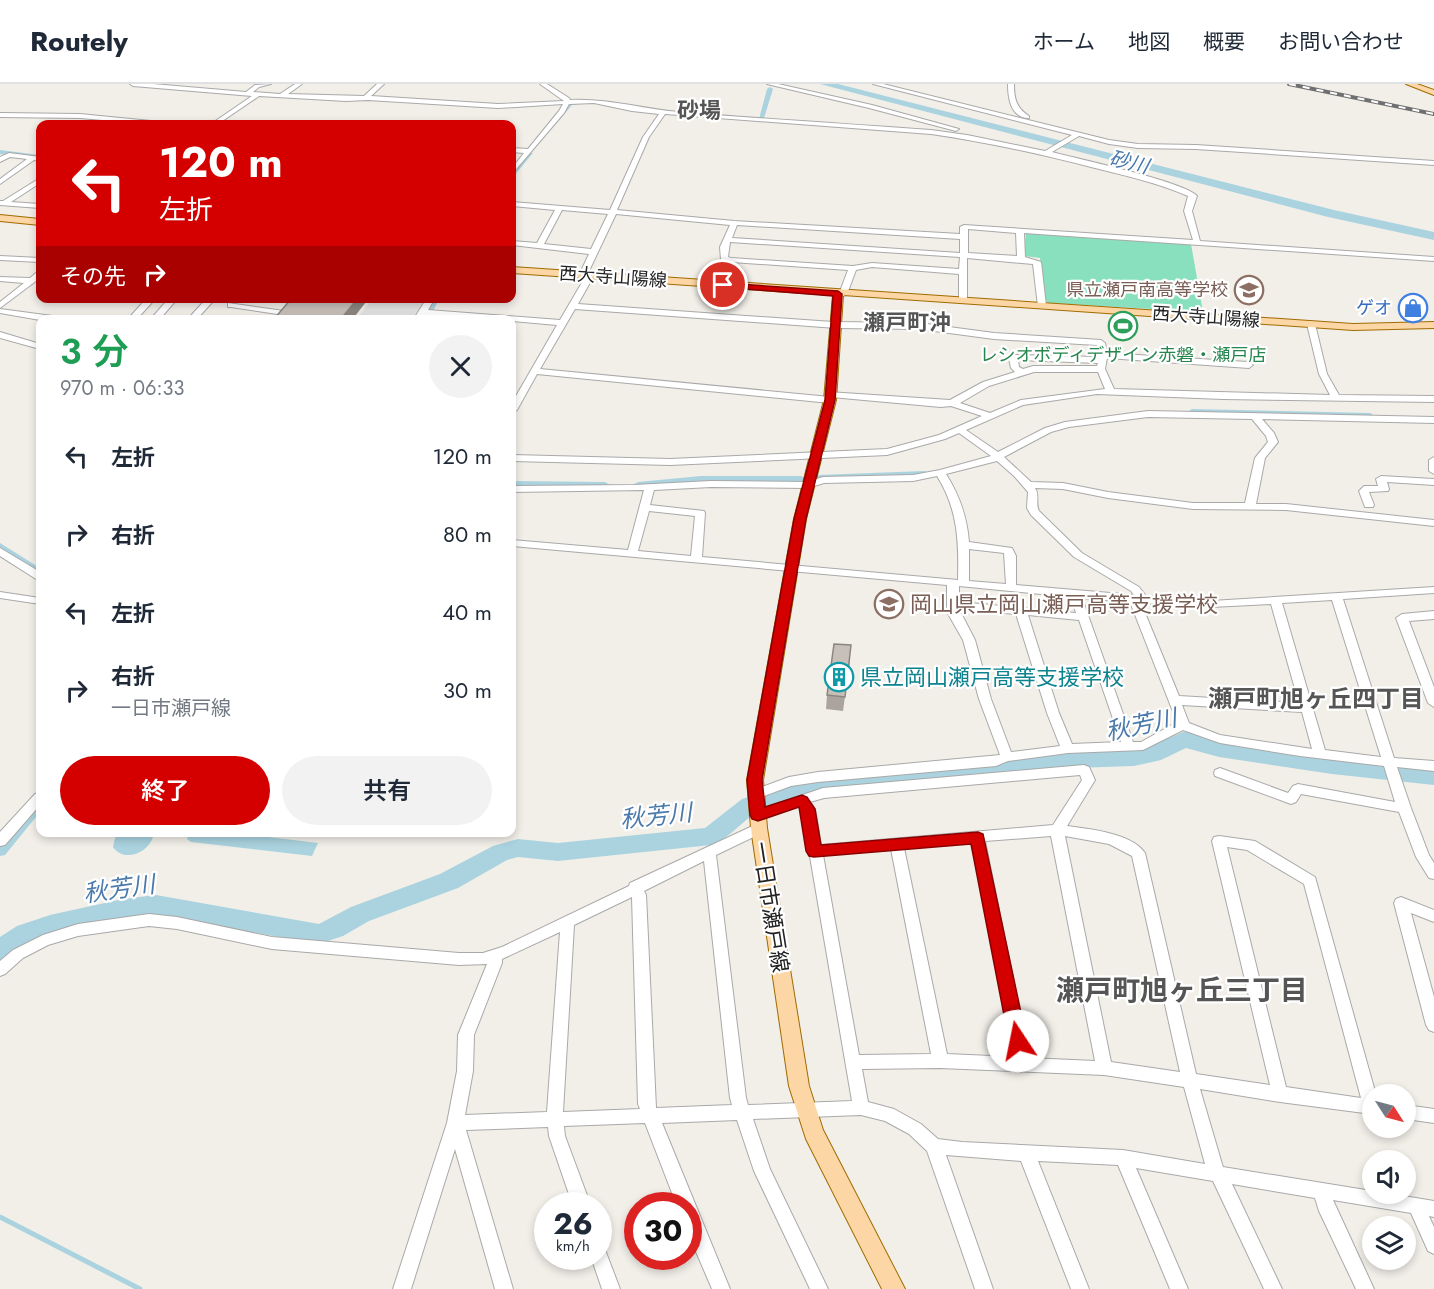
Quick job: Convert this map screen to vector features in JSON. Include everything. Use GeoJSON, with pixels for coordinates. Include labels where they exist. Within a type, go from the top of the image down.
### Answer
{"type":"FeatureCollection","features":[{"type":"Feature","properties":{"kind":"main road"},"geometry":{"type":"LineString","coordinates":[[1410,84],[1434,93]]}},
{"type":"Feature","properties":{"kind":"main road"},"geometry":{"type":"LineString","coordinates":[[0,218],[36,222]]}},
{"type":"Feature","properties":{"kind":"main road","name":"西大寺山陽線"},"geometry":{"type":"LineString","coordinates":[[516,270],[1353,327],[1434,325]]}},
{"type":"Feature","properties":{"kind":"main road","name":"一日市瀬戸線"},"geometry":{"type":"LineString","coordinates":[[840,294],[831,397],[800,519],[755,780],[757,809],[804,1110],[818,1142],[894,1289]]}},
{"type":"Feature","properties":{"kind":"street"},"geometry":{"type":"LineString","coordinates":[[133,84],[257,95],[366,98],[498,106],[603,102],[632,109],[663,112],[967,136],[1047,153],[1078,134]]}},
{"type":"Feature","properties":{"kind":"street"},"geometry":{"type":"LineString","coordinates":[[248,94],[257,86],[268,84]]}},
{"type":"Feature","properties":{"kind":"street"},"geometry":{"type":"LineString","coordinates":[[281,96],[299,84]]}},
{"type":"Feature","properties":{"kind":"street"},"geometry":{"type":"LineString","coordinates":[[366,98],[381,84]]}},
{"type":"Feature","properties":{"kind":"street"},"geometry":{"type":"LineString","coordinates":[[543,84],[567,102]]}},
{"type":"Feature","properties":{"kind":"street"},"geometry":{"type":"LineString","coordinates":[[770,84],[870,106],[1167,184],[1193,196],[1188,211],[1197,243]]}},
{"type":"Feature","properties":{"kind":"street"},"geometry":{"type":"LineString","coordinates":[[876,84],[1052,126],[1108,142],[1138,146],[1196,147],[1434,163]]}},
{"type":"Feature","properties":{"kind":"street"},"geometry":{"type":"LineString","coordinates":[[1011,84],[1012,104],[1016,111],[1052,126]]}},
{"type":"Feature","properties":{"kind":"street"},"geometry":{"type":"LineString","coordinates":[[220,120],[257,95]]}},
{"type":"Feature","properties":{"kind":"street"},"geometry":{"type":"LineString","coordinates":[[516,167],[562,112],[567,102]]}},
{"type":"Feature","properties":{"kind":"street"},"geometry":{"type":"LineString","coordinates":[[516,403],[588,279],[585,271],[646,138],[663,112]]}},
{"type":"Feature","properties":{"kind":"street"},"geometry":{"type":"LineString","coordinates":[[0,115],[80,116],[120,120]]}},
{"type":"Feature","properties":{"kind":"street"},"geometry":{"type":"LineString","coordinates":[[516,150],[528,151]]}},
{"type":"Feature","properties":{"kind":"street"},"geometry":{"type":"LineString","coordinates":[[0,160],[9,154],[36,159]]}},
{"type":"Feature","properties":{"kind":"street"},"geometry":{"type":"LineString","coordinates":[[0,182],[36,160]]}},
{"type":"Feature","properties":{"kind":"street"},"geometry":{"type":"LineString","coordinates":[[0,212],[6,204],[36,183]]}},
{"type":"Feature","properties":{"kind":"street"},"geometry":{"type":"LineString","coordinates":[[6,204],[36,206]]}},
{"type":"Feature","properties":{"kind":"street"},"geometry":{"type":"LineString","coordinates":[[516,204],[734,223],[965,237]]}},
{"type":"Feature","properties":{"kind":"street"},"geometry":{"type":"LineString","coordinates":[[539,246],[560,207]]}},
{"type":"Feature","properties":{"kind":"street"},"geometry":{"type":"LineString","coordinates":[[734,223],[724,247],[724,258],[853,268],[872,265],[963,272]]}},
{"type":"Feature","properties":{"kind":"street"},"geometry":{"type":"LineString","coordinates":[[963,301],[964,226],[1434,259]]}},
{"type":"Feature","properties":{"kind":"street"},"geometry":{"type":"LineString","coordinates":[[827,266],[835,229]]}},
{"type":"Feature","properties":{"kind":"street"},"geometry":{"type":"LineString","coordinates":[[1020,230],[1021,259]]}},
{"type":"Feature","properties":{"kind":"street"},"geometry":{"type":"LineString","coordinates":[[727,240],[1021,259],[1037,262],[1042,306]]}},
{"type":"Feature","properties":{"kind":"street"},"geometry":{"type":"LineString","coordinates":[[516,243],[594,252]]}},
{"type":"Feature","properties":{"kind":"street"},"geometry":{"type":"LineString","coordinates":[[0,258],[36,261]]}},
{"type":"Feature","properties":{"kind":"street"},"geometry":{"type":"LineString","coordinates":[[840,294],[853,268]]}},
{"type":"Feature","properties":{"kind":"street"},"geometry":{"type":"LineString","coordinates":[[0,308],[36,278]]}},
{"type":"Feature","properties":{"kind":"street"},"geometry":{"type":"LineString","coordinates":[[0,279],[32,281]]}},
{"type":"Feature","properties":{"kind":"street"},"geometry":{"type":"LineString","coordinates":[[0,289],[11,280]]}},
{"type":"Feature","properties":{"kind":"street"},"geometry":{"type":"LineString","coordinates":[[136,315],[147,303]]}},
{"type":"Feature","properties":{"kind":"street"},"geometry":{"type":"LineString","coordinates":[[159,315],[169,303]]}},
{"type":"Feature","properties":{"kind":"street"},"geometry":{"type":"LineString","coordinates":[[196,315],[207,303]]}},
{"type":"Feature","properties":{"kind":"street"},"geometry":{"type":"LineString","coordinates":[[231,305],[284,313]]}},
{"type":"Feature","properties":{"kind":"street"},"geometry":{"type":"LineString","coordinates":[[573,306],[836,324],[919,326],[994,336],[1101,343],[1102,362],[1110,390]]}},
{"type":"Feature","properties":{"kind":"street"},"geometry":{"type":"LineString","coordinates":[[0,308],[36,315]]}},
{"type":"Feature","properties":{"kind":"street"},"geometry":{"type":"LineString","coordinates":[[516,320],[563,322]]}},
{"type":"Feature","properties":{"kind":"street"},"geometry":{"type":"LineString","coordinates":[[1311,324],[1323,374],[1336,398]]}},
{"type":"Feature","properties":{"kind":"street"},"geometry":{"type":"LineString","coordinates":[[0,335],[36,346]]}},
{"type":"Feature","properties":{"kind":"street"},"geometry":{"type":"LineString","coordinates":[[1021,372],[1015,368],[1013,359],[1016,357],[1102,362]]}},
{"type":"Feature","properties":{"kind":"street"},"geometry":{"type":"LineString","coordinates":[[533,371],[831,397],[941,404],[952,403],[986,384],[1041,368],[1149,359],[1192,359],[1249,365]]}},
{"type":"Feature","properties":{"kind":"street"},"geometry":{"type":"LineString","coordinates":[[516,458],[670,462],[887,452],[960,430],[1022,403],[1081,392],[1110,390],[1223,396],[1434,399]]}},
{"type":"Feature","properties":{"kind":"street"},"geometry":{"type":"LineString","coordinates":[[952,403],[990,416]]}},
{"type":"Feature","properties":{"kind":"street"},"geometry":{"type":"LineString","coordinates":[[516,489],[711,484],[808,485],[824,480],[913,478],[940,474],[998,457],[1048,430],[1087,421],[1148,414],[1434,420]]}},
{"type":"Feature","properties":{"kind":"street"},"geometry":{"type":"LineString","coordinates":[[1250,506],[1260,458],[1273,442],[1271,435],[1254,416]]}},
{"type":"Feature","properties":{"kind":"street"},"geometry":{"type":"LineString","coordinates":[[960,430],[998,457],[1028,485],[1034,492],[1032,508],[1035,513],[1078,555],[1135,589],[1184,725]]}},
{"type":"Feature","properties":{"kind":"street"},"geometry":{"type":"LineString","coordinates":[[1434,460],[1434,471]]}},
{"type":"Feature","properties":{"kind":"street"},"geometry":{"type":"LineString","coordinates":[[940,474],[961,511],[965,545],[953,612],[969,640],[985,699],[1007,757]]}},
{"type":"Feature","properties":{"kind":"street"},"geometry":{"type":"LineString","coordinates":[[1369,504],[1364,491],[1368,488],[1384,489],[1381,479],[1434,482]]}},
{"type":"Feature","properties":{"kind":"street"},"geometry":{"type":"LineString","coordinates":[[1028,485],[1063,486],[1108,495],[1193,506],[1323,510],[1434,523]]}},
{"type":"Feature","properties":{"kind":"street"},"geometry":{"type":"LineString","coordinates":[[632,554],[650,487]]}},
{"type":"Feature","properties":{"kind":"street"},"geometry":{"type":"LineString","coordinates":[[644,508],[700,513],[696,559]]}},
{"type":"Feature","properties":{"kind":"street"},"geometry":{"type":"LineString","coordinates":[[516,543],[1212,604],[1434,590]]}},
{"type":"Feature","properties":{"kind":"street"},"geometry":{"type":"LineString","coordinates":[[965,545],[1008,550],[1011,556],[1011,587]]}},
{"type":"Feature","properties":{"kind":"street"},"geometry":{"type":"LineString","coordinates":[[0,551],[36,574]]}},
{"type":"Feature","properties":{"kind":"street"},"geometry":{"type":"LineString","coordinates":[[1075,593],[1129,748]]}},
{"type":"Feature","properties":{"kind":"street"},"geometry":{"type":"LineString","coordinates":[[0,595],[36,600]]}},
{"type":"Feature","properties":{"kind":"street"},"geometry":{"type":"LineString","coordinates":[[1336,596],[1404,808],[1423,857],[1434,874]]}},
{"type":"Feature","properties":{"kind":"street"},"geometry":{"type":"LineString","coordinates":[[1276,600],[1320,754]]}},
{"type":"Feature","properties":{"kind":"street"},"geometry":{"type":"LineString","coordinates":[[953,605],[1082,617]]}},
{"type":"Feature","properties":{"kind":"street"},"geometry":{"type":"LineString","coordinates":[[1021,612],[1053,713],[1068,749]]}},
{"type":"Feature","properties":{"kind":"street"},"geometry":{"type":"LineString","coordinates":[[1434,615],[1402,618],[1434,703]]}},
{"type":"Feature","properties":{"kind":"street"},"geometry":{"type":"LineString","coordinates":[[1175,700],[1307,708]]}},
{"type":"Feature","properties":{"kind":"street"},"geometry":{"type":"LineString","coordinates":[[0,970],[18,954],[43,941],[78,930],[149,920],[177,923],[272,943],[312,948],[459,959],[494,957],[708,852],[789,782],[818,777],[996,761],[1007,757],[1068,749],[1129,748],[1143,746],[1178,726],[1184,725],[1217,739],[1320,754],[1393,770],[1434,766]]}},
{"type":"Feature","properties":{"kind":"street"},"geometry":{"type":"LineString","coordinates":[[757,809],[802,801],[838,791],[1084,770],[1089,780],[1057,830],[1104,1068]]}},
{"type":"Feature","properties":{"kind":"street"},"geometry":{"type":"LineString","coordinates":[[1220,773],[1291,799],[1298,789],[1404,808]]}},
{"type":"Feature","properties":{"kind":"street"},"geometry":{"type":"LineString","coordinates":[[0,841],[36,801]]}},
{"type":"Feature","properties":{"kind":"street"},"geometry":{"type":"LineString","coordinates":[[802,801],[807,809],[861,1108]]}},
{"type":"Feature","properties":{"kind":"street"},"geometry":{"type":"LineString","coordinates":[[814,851],[1057,830],[1077,832],[1131,845],[1138,853],[1191,1081],[1214,1165],[1273,1289]]}},
{"type":"Feature","properties":{"kind":"street"},"geometry":{"type":"LineString","coordinates":[[978,838],[1022,1064]]}},
{"type":"Feature","properties":{"kind":"street"},"geometry":{"type":"LineString","coordinates":[[1280,1095],[1219,841],[1250,845],[1310,880],[1366,1084]]}},
{"type":"Feature","properties":{"kind":"street"},"geometry":{"type":"LineString","coordinates":[[897,845],[940,1060]]}},
{"type":"Feature","properties":{"kind":"street"},"geometry":{"type":"LineString","coordinates":[[708,852],[711,859],[738,1098],[762,1171],[819,1289]]}},
{"type":"Feature","properties":{"kind":"street"},"geometry":{"type":"LineString","coordinates":[[635,887],[639,895],[646,1104],[680,1192]]}},
{"type":"Feature","properties":{"kind":"street"},"geometry":{"type":"LineString","coordinates":[[1434,916],[1401,903],[1434,1025]]}},
{"type":"Feature","properties":{"kind":"street"},"geometry":{"type":"LineString","coordinates":[[566,921],[568,928],[554,1105],[557,1136],[577,1192]]}},
{"type":"Feature","properties":{"kind":"street"},"geometry":{"type":"LineString","coordinates":[[402,1289],[455,1124],[465,1071],[466,1035],[495,963],[494,957]]}},
{"type":"Feature","properties":{"kind":"street"},"geometry":{"type":"LineString","coordinates":[[852,1062],[940,1060],[1104,1068],[1362,1106]]}},
{"type":"Feature","properties":{"kind":"street"},"geometry":{"type":"LineString","coordinates":[[455,1124],[861,1108],[888,1114],[915,1129],[934,1146],[984,1289]]}},
{"type":"Feature","properties":{"kind":"street"},"geometry":{"type":"LineString","coordinates":[[1416,1113],[1434,1116]]}},
{"type":"Feature","properties":{"kind":"street"},"geometry":{"type":"LineString","coordinates":[[455,1124],[504,1289]]}},
{"type":"Feature","properties":{"kind":"street"},"geometry":{"type":"LineString","coordinates":[[934,1146],[962,1150],[1123,1158],[1426,1207],[1420,1219],[1434,1245]]}},
{"type":"Feature","properties":{"kind":"street"},"geometry":{"type":"LineString","coordinates":[[1026,1152],[1080,1289]]}},
{"type":"Feature","properties":{"kind":"street"},"geometry":{"type":"LineString","coordinates":[[1123,1158],[1179,1289]]}},
{"type":"Feature","properties":{"kind":"street"},"geometry":{"type":"LineString","coordinates":[[1322,1191],[1325,1205],[1365,1289]]}},
{"type":"Feature","properties":{"kind":"street"},"geometry":{"type":"LineString","coordinates":[[702,1244],[721,1289]]}},
{"type":"Feature","properties":{"kind":"street"},"geometry":{"type":"LineString","coordinates":[[604,1270],[611,1289]]}},
{"type":"Feature","properties":{"kind":"green space"},"geometry":{"type":"Polygon","coordinates":[[[1026,232],[1191,244],[1203,312],[1049,303],[1045,300],[1040,258],[1024,256],[1026,232]]]}},
{"type":"Feature","properties":{"kind":"shaded area"},"geometry":{"type":"Polygon","coordinates":[[[370,303],[423,303],[414,315],[359,315],[370,303]]]}},
{"type":"Feature","properties":{"kind":"water"},"geometry":{"type":"Polygon","coordinates":[[[153,837],[146,848],[129,855],[118,852],[113,847],[115,838],[153,837]]]}},
{"type":"Feature","properties":{"kind":"water"},"geometry":{"type":"Polygon","coordinates":[[[188,837],[269,837],[318,843],[312,856],[191,842],[188,837]]]}},
{"type":"Feature","properties":{"kind":"building"},"geometry":{"type":"Polygon","coordinates":[[[288,303],[354,303],[344,315],[277,315],[288,303]]]}},
{"type":"Feature","properties":{"kind":"building","name":"県立岡山瀬戸高等支援学校"},"geometry":{"type":"Polygon","coordinates":[[[834,644],[851,645],[845,697],[827,695],[834,644]]]}},
{"type":"Feature","properties":{"kind":"waterway","name":"砂川"},"geometry":{"type":"LineString","coordinates":[[825,84],[1333,214],[1434,236]]}},
{"type":"Feature","properties":{"kind":"waterway"},"geometry":{"type":"LineString","coordinates":[[761,118],[770,89]]}},
{"type":"Feature","properties":{"kind":"waterway"},"geometry":{"type":"LineString","coordinates":[[554,123],[570,103],[584,102]]}},
{"type":"Feature","properties":{"kind":"waterway"},"geometry":{"type":"LineString","coordinates":[[0,152],[36,156]]}},
{"type":"Feature","properties":{"kind":"waterway"},"geometry":{"type":"LineString","coordinates":[[516,170],[530,153]]}},
{"type":"Feature","properties":{"kind":"waterway"},"geometry":{"type":"LineString","coordinates":[[430,309],[433,303]]}},
{"type":"Feature","properties":{"kind":"waterway"},"geometry":{"type":"LineString","coordinates":[[1192,412],[1370,416]]}},
{"type":"Feature","properties":{"kind":"waterway"},"geometry":{"type":"LineString","coordinates":[[819,478],[924,474]]}},
{"type":"Feature","properties":{"kind":"waterway"},"geometry":{"type":"LineString","coordinates":[[638,485],[701,479],[801,479]]}},
{"type":"Feature","properties":{"kind":"waterway"},"geometry":{"type":"LineString","coordinates":[[516,484],[605,485]]}},
{"type":"Feature","properties":{"kind":"waterway"},"geometry":{"type":"LineString","coordinates":[[0,546],[36,570]]}},
{"type":"Feature","properties":{"kind":"waterway","name":"秋芳川"},"geometry":{"type":"LineString","coordinates":[[0,950],[26,933],[50,925],[123,909],[156,905],[319,934],[334,929],[360,914],[449,881],[501,852],[518,848],[558,852],[711,836],[750,805],[813,785],[847,780],[1074,760],[1134,758],[1153,754],[1183,740],[1193,740],[1219,749],[1332,766],[1434,777]]}},
{"type":"Feature","properties":{"kind":"waterway"},"geometry":{"type":"LineString","coordinates":[[0,851],[36,809]]}},
{"type":"Feature","properties":{"kind":"waterway"},"geometry":{"type":"LineString","coordinates":[[0,1217],[140,1289]]}},
{"type":"Feature","properties":{"kind":"railway"},"geometry":{"type":"LineString","coordinates":[[1289,84],[1434,114]]}},
{"type":"Feature","properties":{"kind":"place","name":"県立瀬戸南高等学校"},"geometry":{"type":"Point","coordinates":[1249,290]}},
{"type":"Feature","properties":{"kind":"place","name":"ゲオ"},"geometry":{"type":"Point","coordinates":[1413,308]}},
{"type":"Feature","properties":{"kind":"place","name":"レシオボディデザイン赤磐・瀬戸店"},"geometry":{"type":"Point","coordinates":[1123,326]}},
{"type":"Feature","properties":{"kind":"place","name":"岡山県立岡山瀬戸高等支援学校"},"geometry":{"type":"Point","coordinates":[889,604]}},
{"type":"Feature","properties":{"kind":"place","name":"県立岡山瀬戸高等支援学校"},"geometry":{"type":"Point","coordinates":[839,677]}},
{"type":"Feature","properties":{"kind":"district","name":"砂場"},"geometry":{"type":"Point","coordinates":[699,110]}},
{"type":"Feature","properties":{"kind":"district","name":"瀬戸町沖"},"geometry":{"type":"Point","coordinates":[907,322]}},
{"type":"Feature","properties":{"kind":"district","name":"瀬戸町旭ヶ丘四丁目"},"geometry":{"type":"Point","coordinates":[1316,699]}},
{"type":"Feature","properties":{"kind":"district","name":"瀬戸町旭ヶ丘三丁目"},"geometry":{"type":"Point","coordinates":[1182,990]}},
{"type":"Feature","properties":{"kind":"route"},"geometry":{"type":"LineString","coordinates":[[723,285],[838,294],[830,400],[800,519],[755,780],[758,815],[802,801],[807,809],[814,851],[978,838],[1018,1041]]}}]}
